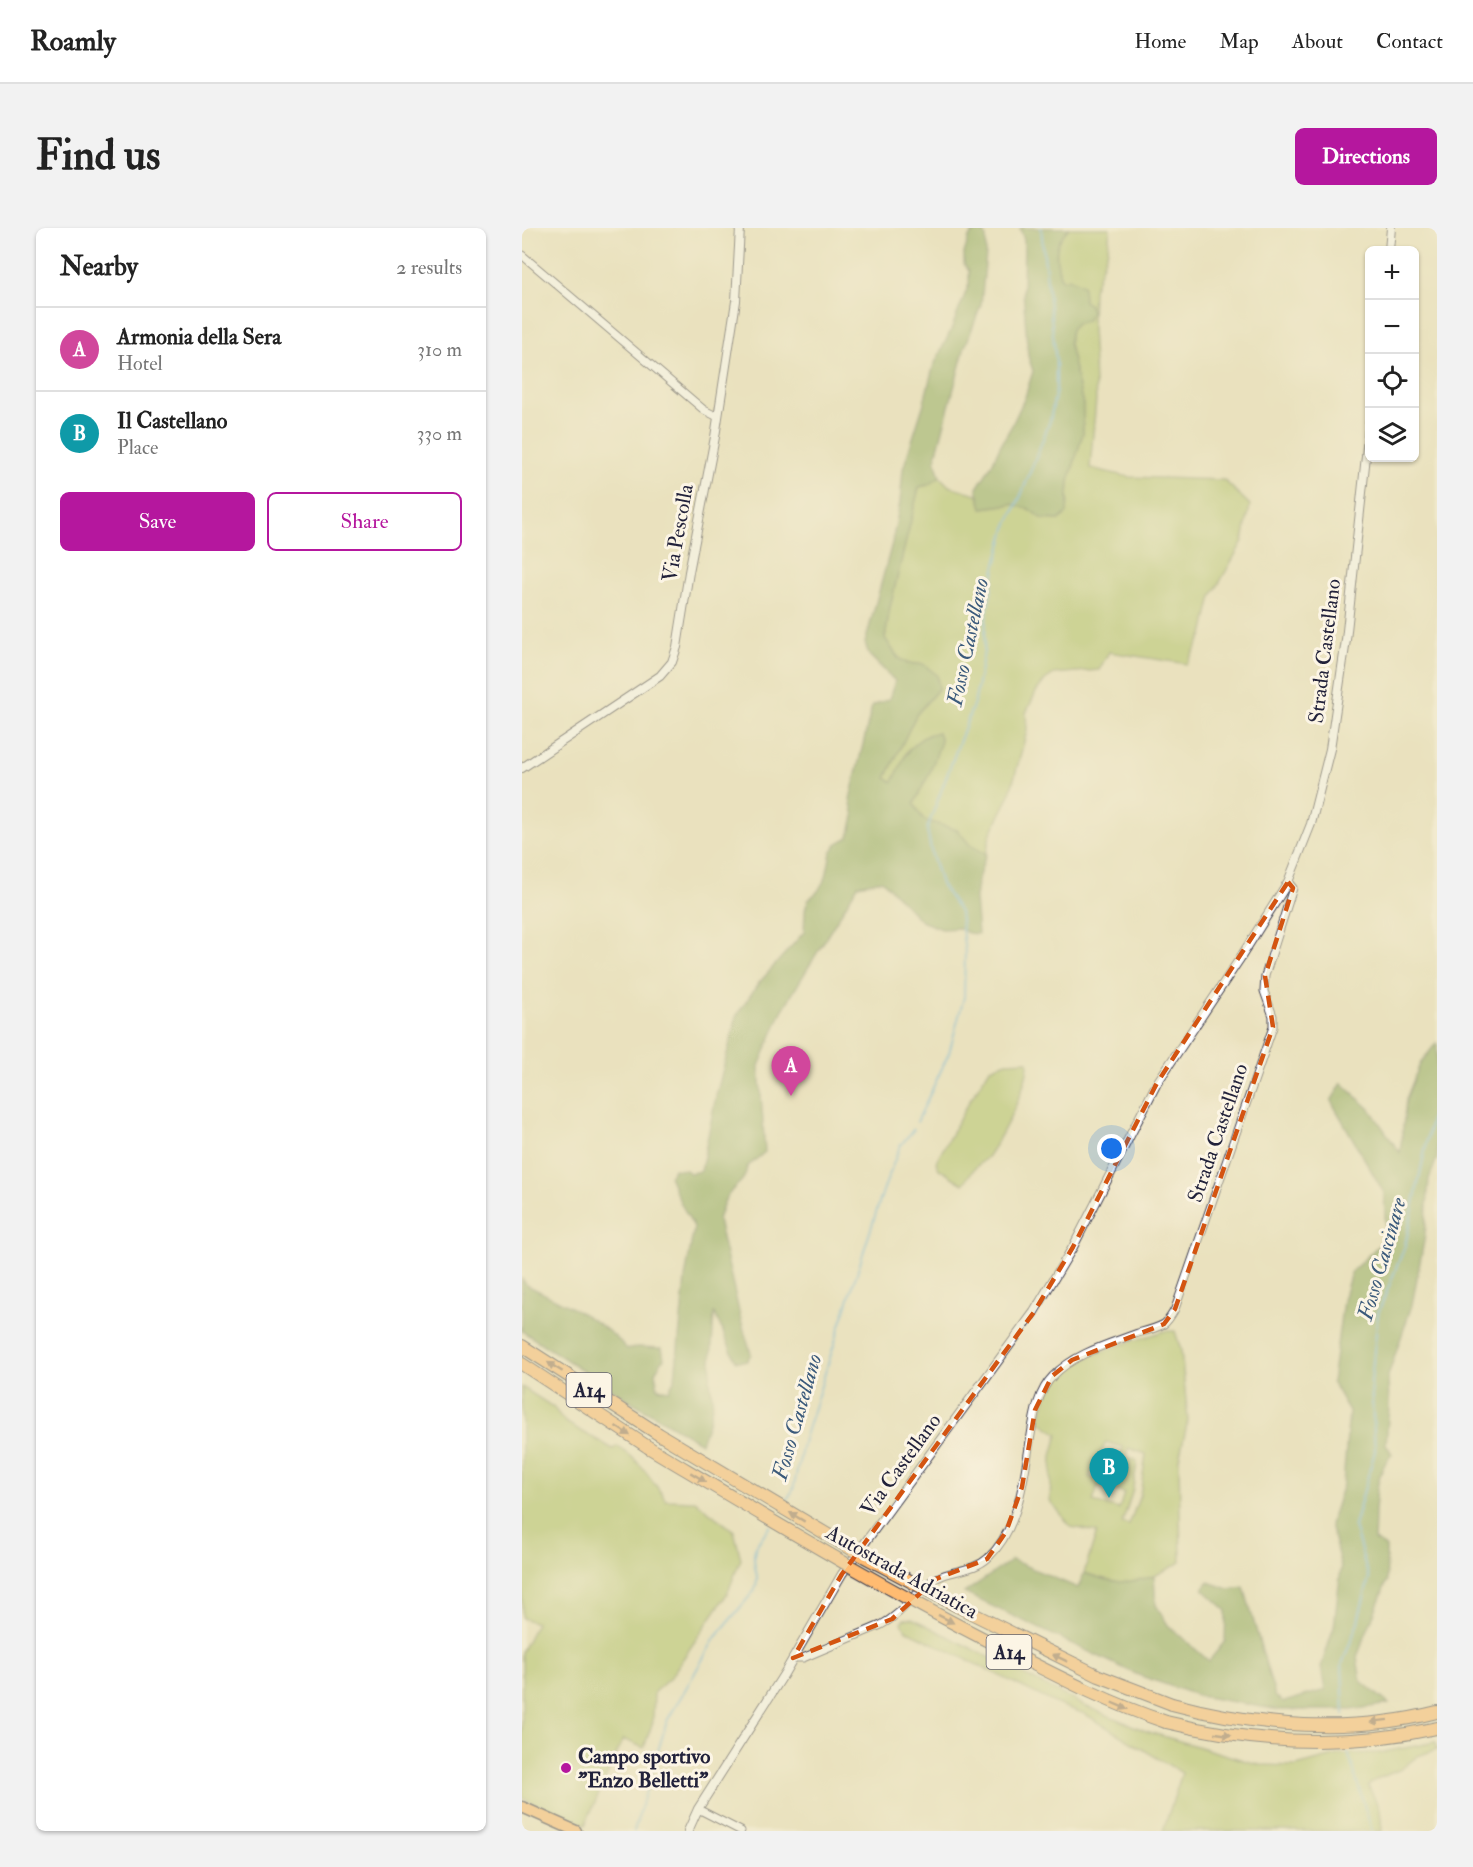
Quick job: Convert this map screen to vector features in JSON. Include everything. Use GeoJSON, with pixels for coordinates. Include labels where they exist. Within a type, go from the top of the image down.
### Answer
{"type":"FeatureCollection","features":[{"type":"Feature","properties":{"kind":"highway","name":"Autostrada Adriatica"},"geometry":{"type":"LineString","coordinates":[[522,1347],[657,1433],[865,1557],[947,1601],[1099,1676],[1172,1704],[1215,1716],[1265,1722],[1316,1725],[1375,1722],[1437,1712]]}},
{"type":"Feature","properties":{"kind":"highway","name":"Autostrada Adriatica"},"geometry":{"type":"LineString","coordinates":[[522,1364],[648,1447],[857,1572],[944,1619],[1128,1710],[1206,1731],[1305,1742],[1365,1739],[1437,1728]]}},
{"type":"Feature","properties":{"kind":"main road"},"geometry":{"type":"LineString","coordinates":[[522,1807],[576,1831]]}},
{"type":"Feature","properties":{"kind":"street","name":"Via Pescolla"},"geometry":{"type":"LineString","coordinates":[[522,768],[660,676],[672,662],[677,647],[688,572],[718,417],[736,301],[740,228]]}},
{"type":"Feature","properties":{"kind":"street"},"geometry":{"type":"LineString","coordinates":[[1389,246],[1391,228]]}},
{"type":"Feature","properties":{"kind":"street"},"geometry":{"type":"LineString","coordinates":[[522,255],[696,403],[713,416],[718,417]]}},
{"type":"Feature","properties":{"kind":"street","name":"Strada Castellano"},"geometry":{"type":"LineString","coordinates":[[1074,1247],[1157,1083],[1288,882],[1311,824],[1330,749],[1346,640],[1365,462]]}},
{"type":"Feature","properties":{"kind":"street","name":"Strada Castellano"},"geometry":{"type":"LineString","coordinates":[[793,1658],[803,1658],[881,1625],[892,1619],[930,1582],[950,1573],[972,1568],[987,1559],[997,1547],[1013,1517],[1022,1487],[1035,1410],[1052,1376],[1072,1360],[1164,1324],[1175,1309],[1271,1035],[1273,1017],[1264,991],[1265,976],[1293,888],[1288,882]]}},
{"type":"Feature","properties":{"kind":"street","name":"Via Castellano"},"geometry":{"type":"LineString","coordinates":[[688,1831],[698,1809],[793,1658],[842,1574],[1034,1312],[1074,1247]]}},
{"type":"Feature","properties":{"kind":"street"},"geometry":{"type":"LineString","coordinates":[[698,1809],[741,1831]]}},
{"type":"Feature","properties":{"kind":"highlighted area"},"geometry":{"type":"Polygon","coordinates":[[[1288,882],[1293,888],[1265,976],[1273,1027],[1175,1309],[1164,1324],[1072,1360],[1052,1376],[1035,1410],[1022,1487],[1006,1532],[987,1559],[936,1579],[892,1619],[793,1658],[842,1574],[1034,1312],[1073,1247],[1157,1083],[1288,882]]]}},
{"type":"Feature","properties":{"kind":"green space"},"geometry":{"type":"Polygon","coordinates":[[[978,228],[982,228],[986,237],[981,305],[964,350],[935,460],[940,477],[928,485],[919,487],[890,607],[885,638],[898,658],[908,664],[923,664],[937,675],[939,688],[916,715],[886,778],[893,782],[909,750],[921,739],[938,732],[941,741],[930,772],[914,804],[924,820],[957,830],[971,846],[986,854],[977,882],[975,899],[978,934],[968,933],[959,928],[942,929],[921,921],[882,880],[858,885],[782,1011],[759,1066],[765,1152],[747,1167],[743,1180],[725,1200],[718,1220],[751,1354],[747,1361],[736,1361],[714,1312],[710,1382],[713,1403],[701,1443],[627,1399],[522,1331],[522,1279],[527,1285],[593,1320],[617,1338],[627,1349],[662,1348],[664,1358],[655,1372],[658,1388],[669,1390],[675,1378],[685,1278],[694,1227],[669,1176],[674,1169],[686,1170],[690,1173],[701,1171],[716,1096],[737,1015],[758,984],[804,932],[808,900],[818,891],[826,877],[831,852],[838,843],[849,837],[854,816],[850,799],[872,706],[889,699],[895,681],[869,655],[865,643],[892,543],[900,503],[903,469],[933,367],[969,284],[969,271],[964,264],[964,253],[969,237],[978,228]]]}},
{"type":"Feature","properties":{"kind":"green space"},"geometry":{"type":"Polygon","coordinates":[[[1020,228],[1069,228],[1060,239],[1057,250],[1060,276],[1064,280],[1069,278],[1083,285],[1084,301],[1090,305],[1091,312],[1086,321],[1077,323],[1071,329],[1069,344],[1083,405],[1083,433],[1069,481],[1067,513],[1059,520],[1042,519],[1029,509],[1012,504],[982,508],[977,488],[1012,425],[1025,397],[1033,371],[1028,356],[1023,290],[1024,240],[1020,228]]]}},
{"type":"Feature","properties":{"kind":"green space"},"geometry":{"type":"Polygon","coordinates":[[[1069,228],[1110,228],[1108,250],[1093,290],[1092,328],[1096,400],[1090,468],[1129,477],[1224,480],[1250,505],[1243,541],[1212,596],[1203,635],[1187,664],[1109,652],[1099,670],[1054,674],[1045,680],[1036,692],[1026,713],[1027,731],[1009,797],[990,835],[986,854],[971,846],[957,830],[924,820],[914,804],[930,772],[941,741],[938,732],[907,751],[893,783],[886,778],[916,715],[939,688],[923,664],[904,661],[885,639],[890,607],[919,487],[928,485],[940,477],[949,486],[977,494],[983,508],[1012,504],[1029,509],[1043,519],[1059,520],[1067,513],[1069,481],[1083,433],[1083,405],[1069,344],[1071,329],[1077,323],[1084,301],[1082,285],[1060,277],[1058,245],[1069,228]]]}},
{"type":"Feature","properties":{"kind":"green space"},"geometry":{"type":"Polygon","coordinates":[[[1437,1042],[1437,1158],[1429,1179],[1425,1236],[1412,1305],[1388,1376],[1389,1407],[1386,1444],[1392,1454],[1381,1472],[1376,1495],[1374,1540],[1386,1547],[1387,1581],[1357,1657],[1361,1681],[1389,1704],[1351,1710],[1279,1710],[1199,1696],[1138,1675],[964,1593],[1012,1560],[1078,1588],[1084,1573],[1119,1582],[1154,1576],[1156,1605],[1168,1625],[1209,1661],[1225,1641],[1226,1610],[1203,1589],[1208,1582],[1229,1589],[1244,1587],[1275,1696],[1284,1702],[1325,1690],[1321,1667],[1334,1627],[1341,1567],[1330,1524],[1343,1484],[1349,1411],[1332,1382],[1343,1300],[1351,1272],[1386,1238],[1384,1193],[1331,1101],[1342,1083],[1370,1109],[1400,1153],[1406,1099],[1420,1064],[1437,1042]]]}},
{"type":"Feature","properties":{"kind":"green space"},"geometry":{"type":"Polygon","coordinates":[[[1028,1061],[1019,1096],[988,1156],[963,1184],[939,1169],[936,1162],[990,1068],[1007,1062],[1028,1061]]]}},
{"type":"Feature","properties":{"kind":"green space"},"geometry":{"type":"Polygon","coordinates":[[[1164,1331],[1175,1331],[1181,1350],[1188,1420],[1179,1459],[1181,1562],[1155,1576],[1134,1582],[1100,1578],[1084,1573],[1097,1532],[1071,1527],[1050,1501],[1052,1456],[1058,1434],[1039,1421],[1044,1401],[1056,1381],[1083,1360],[1164,1331]],[[1106,1442],[1089,1477],[1095,1479],[1108,1452],[1121,1455],[1123,1447],[1106,1442]],[[1128,1448],[1126,1457],[1136,1460],[1137,1464],[1132,1493],[1122,1523],[1129,1525],[1140,1495],[1146,1454],[1128,1448]],[[1098,1486],[1093,1502],[1119,1509],[1124,1493],[1098,1486]]]}},
{"type":"Feature","properties":{"kind":"green space"},"geometry":{"type":"Polygon","coordinates":[[[522,1387],[553,1407],[565,1422],[613,1449],[617,1446],[625,1451],[644,1470],[666,1500],[695,1501],[734,1531],[741,1559],[727,1594],[670,1678],[654,1692],[653,1721],[644,1748],[623,1739],[585,1825],[522,1798],[522,1651],[536,1623],[522,1618],[522,1387]]]}},
{"type":"Feature","properties":{"kind":"green space"},"geometry":{"type":"Polygon","coordinates":[[[912,1618],[1085,1706],[1146,1731],[1260,1765],[1296,1766],[1341,1754],[1379,1753],[1436,1742],[1437,1749],[1418,1756],[1401,1769],[1368,1785],[1380,1810],[1382,1831],[1163,1831],[1182,1773],[1085,1714],[1059,1705],[906,1630],[902,1623],[904,1619],[912,1618]]]}},
{"type":"Feature","properties":{"kind":"waterway","name":"Fosso Castellano"},"geometry":{"type":"LineString","coordinates":[[917,1122],[949,1053],[964,997],[965,953],[960,912],[941,884],[927,829],[975,700],[995,568],[1006,528],[1050,421],[1056,390],[1056,361],[1041,228]]}},
{"type":"Feature","properties":{"kind":"waterway","name":"Fosso Cascinare"},"geometry":{"type":"LineString","coordinates":[[1344,1714],[1342,1664],[1357,1625],[1369,1578],[1354,1526],[1375,1451],[1371,1382],[1378,1313],[1405,1246],[1437,1092]]}},
{"type":"Feature","properties":{"kind":"waterway","name":"Fosso Castellano"},"geometry":{"type":"LineString","coordinates":[[784,1504],[793,1490],[804,1439],[883,1191],[900,1146],[914,1129]]}},
{"type":"Feature","properties":{"kind":"waterway","name":"Fosso Castellano"},"geometry":{"type":"LineString","coordinates":[[634,1831],[667,1721],[715,1638],[754,1591],[757,1578],[754,1553],[759,1541],[770,1526]]}},
{"type":"Feature","properties":{"kind":"waterway","name":"Fosso Cascinare"},"geometry":{"type":"LineString","coordinates":[[1348,1752],[1372,1831]]}},
{"type":"Feature","properties":{"kind":"place","name":"Armonia della Sera"},"geometry":{"type":"Point","coordinates":[791,1096]}},
{"type":"Feature","properties":{"kind":"place","name":"Il Castellano"},"geometry":{"type":"Point","coordinates":[1109,1498]}},
{"type":"Feature","properties":{"kind":"place","name":"Campo sportivo \"Enzo Belletti\""},"geometry":{"type":"Point","coordinates":[566,1768]}}]}
